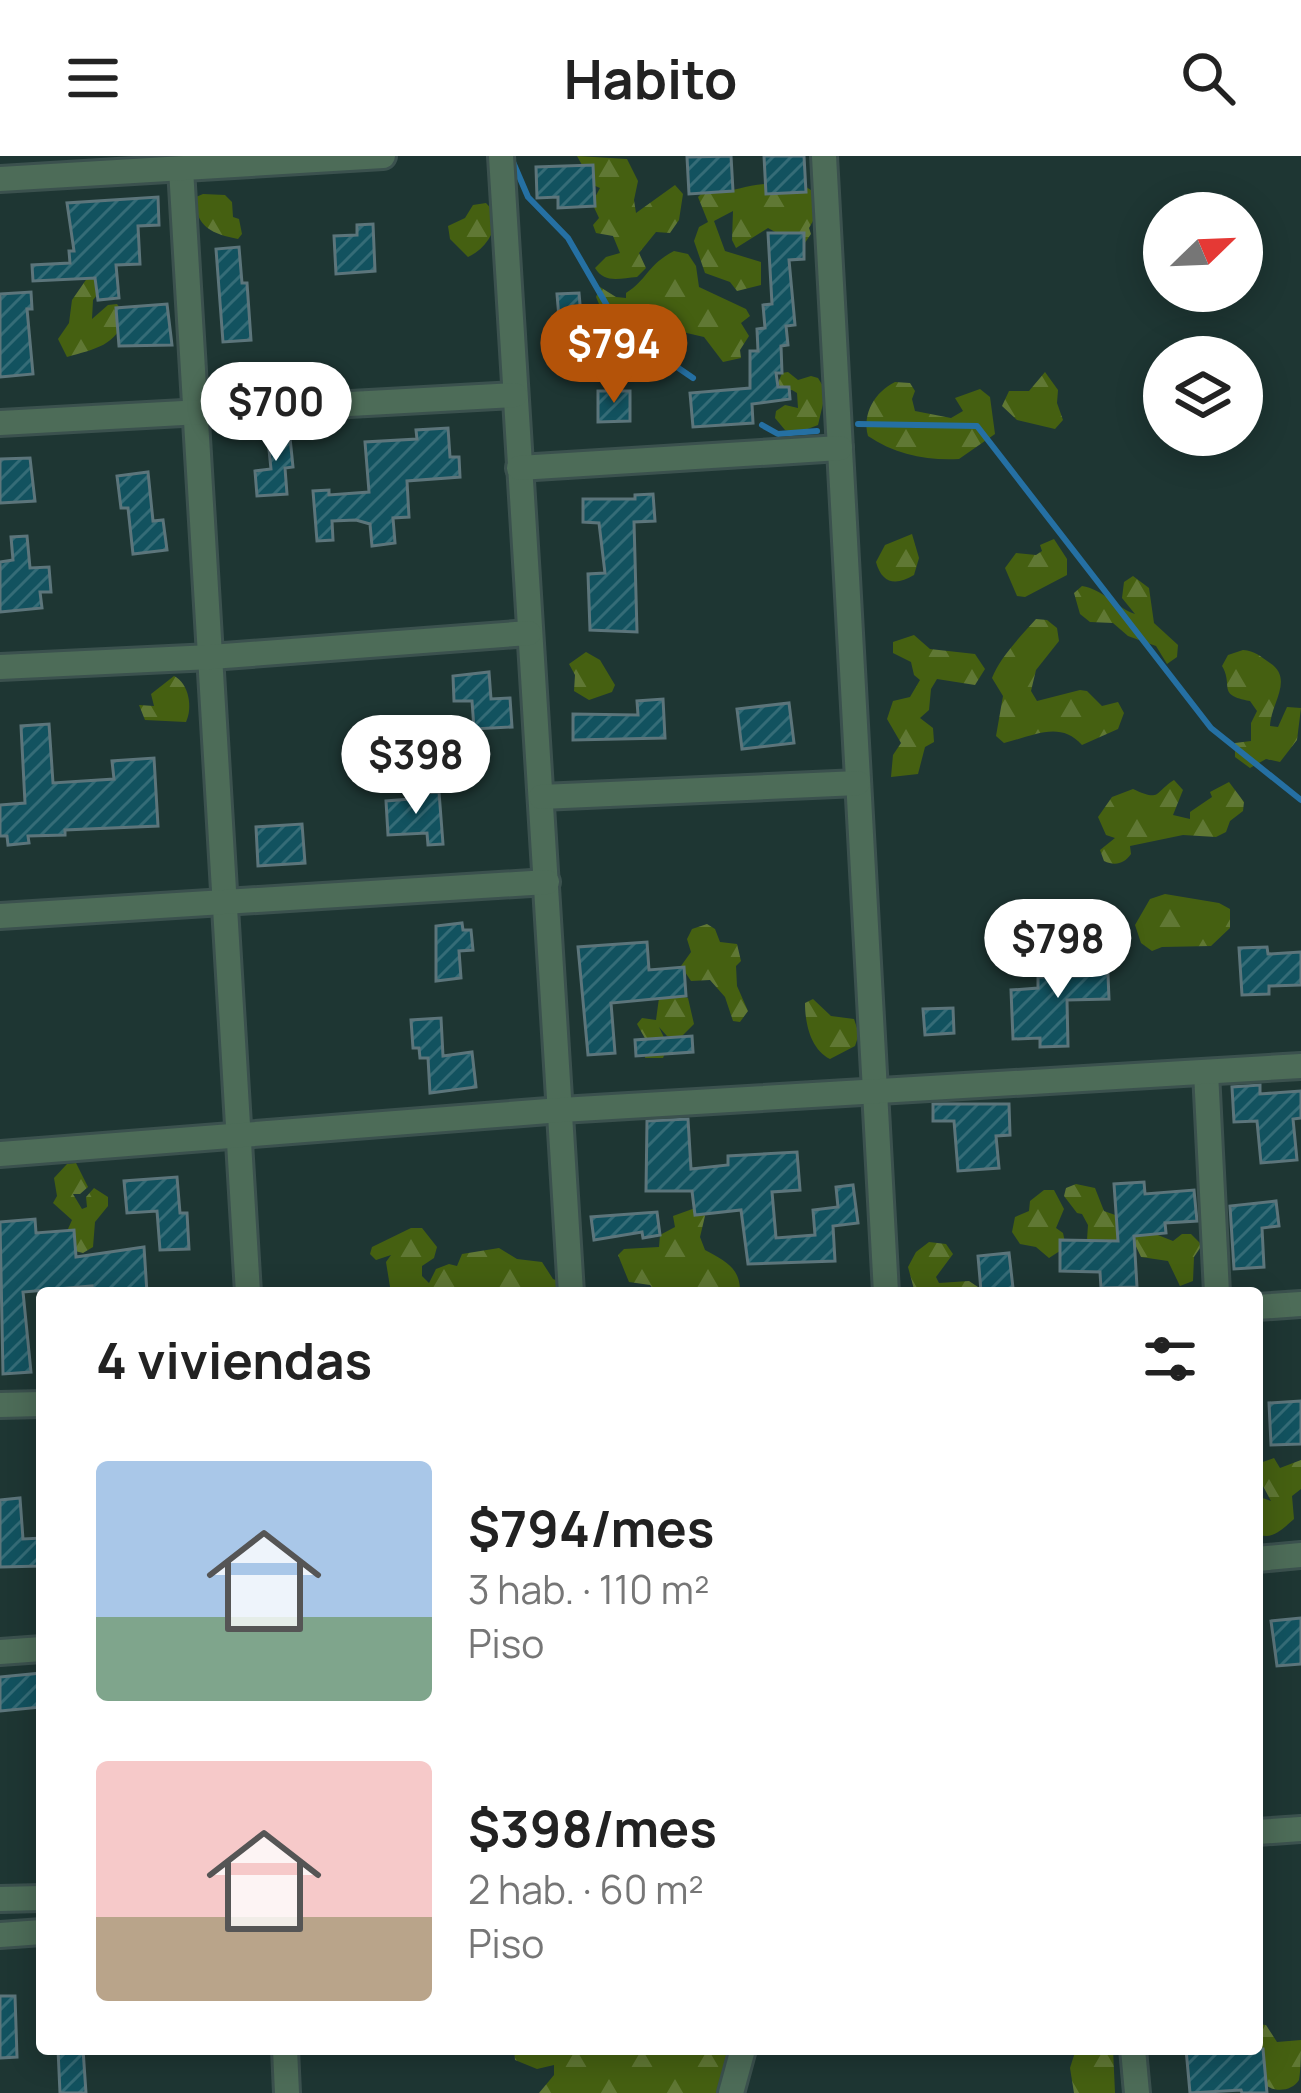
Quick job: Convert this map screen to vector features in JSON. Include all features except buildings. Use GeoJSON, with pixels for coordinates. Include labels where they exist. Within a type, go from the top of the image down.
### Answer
{"type":"FeatureCollection","features":[{"type":"Feature","properties":{"kind":"street"},"geometry":{"type":"LineString","coordinates":[[0,179],[383,156]]}},
{"type":"Feature","properties":{"kind":"street"},"geometry":{"type":"LineString","coordinates":[[501,156],[571,1287]]}},
{"type":"Feature","properties":{"kind":"street"},"geometry":{"type":"LineString","coordinates":[[824,156],[886,1287]]}},
{"type":"Feature","properties":{"kind":"street"},"geometry":{"type":"LineString","coordinates":[[181,169],[248,1287]]}},
{"type":"Feature","properties":{"kind":"street"},"geometry":{"type":"LineString","coordinates":[[0,423],[515,394]]}},
{"type":"Feature","properties":{"kind":"street"},"geometry":{"type":"LineString","coordinates":[[519,468],[840,448]]}},
{"type":"Feature","properties":{"kind":"street"},"geometry":{"type":"LineString","coordinates":[[0,667],[529,633]]}},
{"type":"Feature","properties":{"kind":"street"},"geometry":{"type":"LineString","coordinates":[[541,797],[858,783]]}},
{"type":"Feature","properties":{"kind":"street"},"geometry":{"type":"LineString","coordinates":[[0,916],[547,882]]}},
{"type":"Feature","properties":{"kind":"street"},"geometry":{"type":"LineString","coordinates":[[0,1154],[561,1110],[1301,1066]]}},
{"type":"Feature","properties":{"kind":"street"},"geometry":{"type":"LineString","coordinates":[[1206,1072],[1217,1287]]}},
{"type":"Feature","properties":{"kind":"street"},"geometry":{"type":"LineString","coordinates":[[1263,1306],[1301,1304]]}},
{"type":"Feature","properties":{"kind":"street"},"geometry":{"type":"LineString","coordinates":[[0,1406],[36,1404]]}},
{"type":"Feature","properties":{"kind":"street"},"geometry":{"type":"LineString","coordinates":[[1263,1558],[1301,1555]]}},
{"type":"Feature","properties":{"kind":"street"},"geometry":{"type":"LineString","coordinates":[[0,1652],[36,1649]]}},
{"type":"Feature","properties":{"kind":"street"},"geometry":{"type":"LineString","coordinates":[[1263,1832],[1301,1829]]}},
{"type":"Feature","properties":{"kind":"street"},"geometry":{"type":"LineString","coordinates":[[0,1899],[36,1898]]}},
{"type":"Feature","properties":{"kind":"street"},"geometry":{"type":"LineString","coordinates":[[0,1935],[36,1932]]}},
{"type":"Feature","properties":{"kind":"street"},"geometry":{"type":"LineString","coordinates":[[285,2055],[286,2093]]}},
{"type":"Feature","properties":{"kind":"street"},"geometry":{"type":"LineString","coordinates":[[731,2093],[741,2055]]}},
{"type":"Feature","properties":{"kind":"street"},"geometry":{"type":"LineString","coordinates":[[1134,2055],[1137,2093]]}},
{"type":"Feature","properties":{"kind":"green space"},"geometry":{"type":"Polygon","coordinates":[[[577,156],[627,159],[638,181],[636,213],[675,185],[683,194],[679,220],[670,233],[656,232],[639,253],[646,268],[637,277],[608,278],[595,268],[606,257],[620,253],[613,236],[596,233],[593,225],[599,218],[592,203],[600,188],[593,185],[577,156]]]}},
{"type":"Feature","properties":{"kind":"green space"},"geometry":{"type":"Polygon","coordinates":[[[803,185],[814,192],[811,234],[802,247],[768,228],[736,248],[733,211],[714,221],[725,251],[761,262],[761,285],[737,291],[730,282],[705,273],[694,241],[699,227],[708,222],[698,197],[704,191],[803,185]]]}},
{"type":"Feature","properties":{"kind":"green space"},"geometry":{"type":"Polygon","coordinates":[[[225,195],[232,202],[242,234],[238,239],[202,223],[196,197],[225,195]]]}},
{"type":"Feature","properties":{"kind":"green space"},"geometry":{"type":"Polygon","coordinates":[[[486,203],[497,215],[494,229],[484,246],[468,257],[450,239],[448,226],[465,218],[473,205],[486,203]]]}},
{"type":"Feature","properties":{"kind":"green space"},"geometry":{"type":"Polygon","coordinates":[[[674,251],[688,254],[696,266],[699,287],[746,309],[750,316],[741,323],[749,336],[740,350],[741,358],[723,362],[704,337],[678,331],[666,310],[652,317],[653,329],[638,333],[618,313],[599,304],[600,287],[626,298],[674,251]]]}},
{"type":"Feature","properties":{"kind":"green space"},"geometry":{"type":"Polygon","coordinates":[[[90,274],[106,284],[93,300],[92,319],[108,305],[117,304],[125,315],[111,340],[67,357],[58,339],[69,323],[72,300],[90,274]]]}},
{"type":"Feature","properties":{"kind":"green space"},"geometry":{"type":"Polygon","coordinates":[[[1045,372],[1058,390],[1063,420],[1055,429],[1017,420],[1002,406],[1009,391],[1029,391],[1045,372]]]}},
{"type":"Feature","properties":{"kind":"green space"},"geometry":{"type":"Polygon","coordinates":[[[782,373],[798,380],[818,378],[826,391],[818,425],[797,433],[785,430],[775,418],[785,405],[798,408],[797,393],[783,391],[778,383],[782,373]]]}},
{"type":"Feature","properties":{"kind":"green space"},"geometry":{"type":"Polygon","coordinates":[[[895,382],[910,383],[915,411],[951,418],[963,411],[955,398],[980,389],[990,397],[995,434],[959,459],[912,455],[878,442],[868,436],[869,411],[876,397],[895,382]]]}},
{"type":"Feature","properties":{"kind":"green space"},"geometry":{"type":"Polygon","coordinates":[[[912,534],[919,558],[914,575],[896,582],[886,579],[876,562],[885,545],[912,534]]]}},
{"type":"Feature","properties":{"kind":"green space"},"geometry":{"type":"Polygon","coordinates":[[[1054,539],[1067,559],[1067,575],[1025,597],[1017,596],[1005,568],[1016,553],[1036,555],[1042,551],[1040,545],[1054,539]]]}},
{"type":"Feature","properties":{"kind":"green space"},"geometry":{"type":"Polygon","coordinates":[[[1133,576],[1149,588],[1154,623],[1178,645],[1177,657],[1167,664],[1156,646],[1128,636],[1113,623],[1090,622],[1080,614],[1074,593],[1082,586],[1135,614],[1122,598],[1124,582],[1133,576]]]}},
{"type":"Feature","properties":{"kind":"green space"},"geometry":{"type":"Polygon","coordinates":[[[1036,619],[1057,628],[1059,641],[1036,670],[1031,691],[1037,701],[1087,691],[1102,706],[1118,702],[1124,713],[1118,729],[1082,745],[1065,733],[1036,734],[1004,743],[996,736],[1003,696],[992,678],[1036,619]]]}},
{"type":"Feature","properties":{"kind":"green space"},"geometry":{"type":"Polygon","coordinates":[[[914,635],[930,649],[975,654],[985,669],[975,685],[937,679],[929,710],[920,718],[933,728],[934,742],[925,747],[918,774],[891,777],[893,755],[901,743],[887,719],[893,701],[910,697],[920,680],[911,662],[893,653],[893,642],[914,635]]]}},
{"type":"Feature","properties":{"kind":"green space"},"geometry":{"type":"Polygon","coordinates":[[[1243,650],[1263,658],[1280,676],[1270,726],[1278,727],[1287,707],[1301,708],[1297,740],[1280,762],[1266,759],[1250,768],[1235,757],[1235,743],[1251,741],[1257,711],[1250,701],[1229,693],[1222,666],[1228,655],[1243,650]]]}},
{"type":"Feature","properties":{"kind":"green space"},"geometry":{"type":"Polygon","coordinates":[[[586,652],[600,660],[615,685],[612,692],[589,700],[574,691],[575,675],[569,664],[586,652]]]}},
{"type":"Feature","properties":{"kind":"green space"},"geometry":{"type":"Polygon","coordinates":[[[174,676],[188,696],[186,722],[145,720],[139,705],[154,706],[151,694],[174,676]]]}},
{"type":"Feature","properties":{"kind":"green space"},"geometry":{"type":"Polygon","coordinates":[[[1174,780],[1183,790],[1173,815],[1190,819],[1190,812],[1212,797],[1210,792],[1229,782],[1244,802],[1243,811],[1216,837],[1183,835],[1130,846],[1131,854],[1122,862],[1104,861],[1100,850],[1115,838],[1106,835],[1098,817],[1112,797],[1133,789],[1153,795],[1174,780]]]}},
{"type":"Feature","properties":{"kind":"green space"},"geometry":{"type":"Polygon","coordinates":[[[1165,894],[1219,903],[1230,909],[1230,928],[1211,946],[1152,951],[1141,943],[1135,925],[1150,899],[1165,894]]]}},
{"type":"Feature","properties":{"kind":"green space"},"geometry":{"type":"Polygon","coordinates":[[[707,924],[720,942],[737,944],[741,961],[736,966],[737,986],[748,1011],[740,1022],[733,1021],[725,997],[710,980],[691,981],[681,966],[691,952],[687,939],[692,929],[707,924]]]}},
{"type":"Feature","properties":{"kind":"green space"},"geometry":{"type":"Polygon","coordinates":[[[659,998],[688,998],[694,1024],[681,1037],[667,1036],[659,1027],[668,1046],[663,1058],[645,1058],[647,1042],[637,1024],[642,1018],[656,1020],[659,998]]]}},
{"type":"Feature","properties":{"kind":"green space"},"geometry":{"type":"Polygon","coordinates":[[[813,999],[831,1016],[854,1019],[859,1034],[855,1046],[830,1059],[823,1055],[810,1034],[805,1010],[805,1003],[813,999]]]}},
{"type":"Feature","properties":{"kind":"green space"},"geometry":{"type":"Polygon","coordinates":[[[76,1163],[88,1187],[73,1194],[82,1209],[94,1188],[108,1197],[108,1206],[95,1222],[93,1247],[83,1253],[75,1251],[68,1229],[72,1220],[53,1203],[57,1196],[54,1178],[67,1164],[76,1163]]]}},
{"type":"Feature","properties":{"kind":"green space"},"geometry":{"type":"Polygon","coordinates":[[[1076,1184],[1095,1188],[1104,1211],[1118,1216],[1119,1243],[1091,1245],[1087,1240],[1088,1225],[1064,1196],[1066,1188],[1076,1184]]]}},
{"type":"Feature","properties":{"kind":"green space"},"geometry":{"type":"Polygon","coordinates":[[[1044,1190],[1054,1190],[1064,1209],[1056,1228],[1063,1233],[1066,1247],[1049,1258],[1036,1247],[1020,1244],[1012,1232],[1015,1217],[1029,1211],[1030,1201],[1044,1190]]]}},
{"type":"Feature","properties":{"kind":"green space"},"geometry":{"type":"Polygon","coordinates":[[[698,1207],[705,1216],[700,1237],[705,1250],[735,1271],[740,1287],[652,1287],[629,1282],[618,1255],[624,1249],[659,1247],[660,1235],[675,1227],[673,1216],[698,1207]]]}},
{"type":"Feature","properties":{"kind":"green space"},"geometry":{"type":"Polygon","coordinates":[[[411,1228],[422,1228],[437,1247],[434,1258],[422,1266],[422,1276],[429,1283],[436,1269],[457,1266],[462,1254],[499,1248],[517,1259],[542,1262],[553,1279],[572,1287],[390,1287],[386,1262],[391,1255],[376,1260],[370,1254],[372,1247],[411,1228]]]}},
{"type":"Feature","properties":{"kind":"green space"},"geometry":{"type":"Polygon","coordinates":[[[1140,1228],[1173,1241],[1191,1234],[1202,1245],[1194,1257],[1193,1281],[1180,1286],[1168,1261],[1141,1257],[1133,1240],[1140,1228]]]}},
{"type":"Feature","properties":{"kind":"green space"},"geometry":{"type":"Polygon","coordinates":[[[929,1242],[946,1244],[953,1254],[936,1277],[939,1283],[969,1281],[978,1287],[913,1287],[908,1267],[929,1242]]]}},
{"type":"Feature","properties":{"kind":"green space"},"geometry":{"type":"Polygon","coordinates":[[[1274,1458],[1280,1468],[1301,1460],[1301,1489],[1292,1496],[1294,1519],[1268,1536],[1263,1536],[1263,1498],[1271,1501],[1263,1486],[1263,1462],[1274,1458]]]}},
{"type":"Feature","properties":{"kind":"green space"},"geometry":{"type":"Polygon","coordinates":[[[1263,2025],[1277,2042],[1301,2040],[1299,2080],[1291,2087],[1274,2089],[1265,2084],[1261,2080],[1266,2069],[1260,2055],[1263,2025]]]}},
{"type":"Feature","properties":{"kind":"green space"},"geometry":{"type":"Polygon","coordinates":[[[515,2055],[732,2055],[721,2077],[721,2093],[539,2093],[554,2075],[554,2065],[537,2069],[515,2060],[515,2055]]]}},
{"type":"Feature","properties":{"kind":"green space"},"geometry":{"type":"Polygon","coordinates":[[[1074,2055],[1113,2055],[1115,2093],[1074,2093],[1070,2068],[1074,2055]]]}},
{"type":"Feature","properties":{"kind":"waterway"},"geometry":{"type":"LineString","coordinates":[[513,162],[528,197],[568,238],[620,328],[693,378]]}},
{"type":"Feature","properties":{"kind":"waterway"},"geometry":{"type":"LineString","coordinates":[[858,424],[977,426],[1211,728],[1301,800]]}},
{"type":"Feature","properties":{"kind":"waterway"},"geometry":{"type":"LineString","coordinates":[[762,425],[778,434],[817,431]]}}]}
